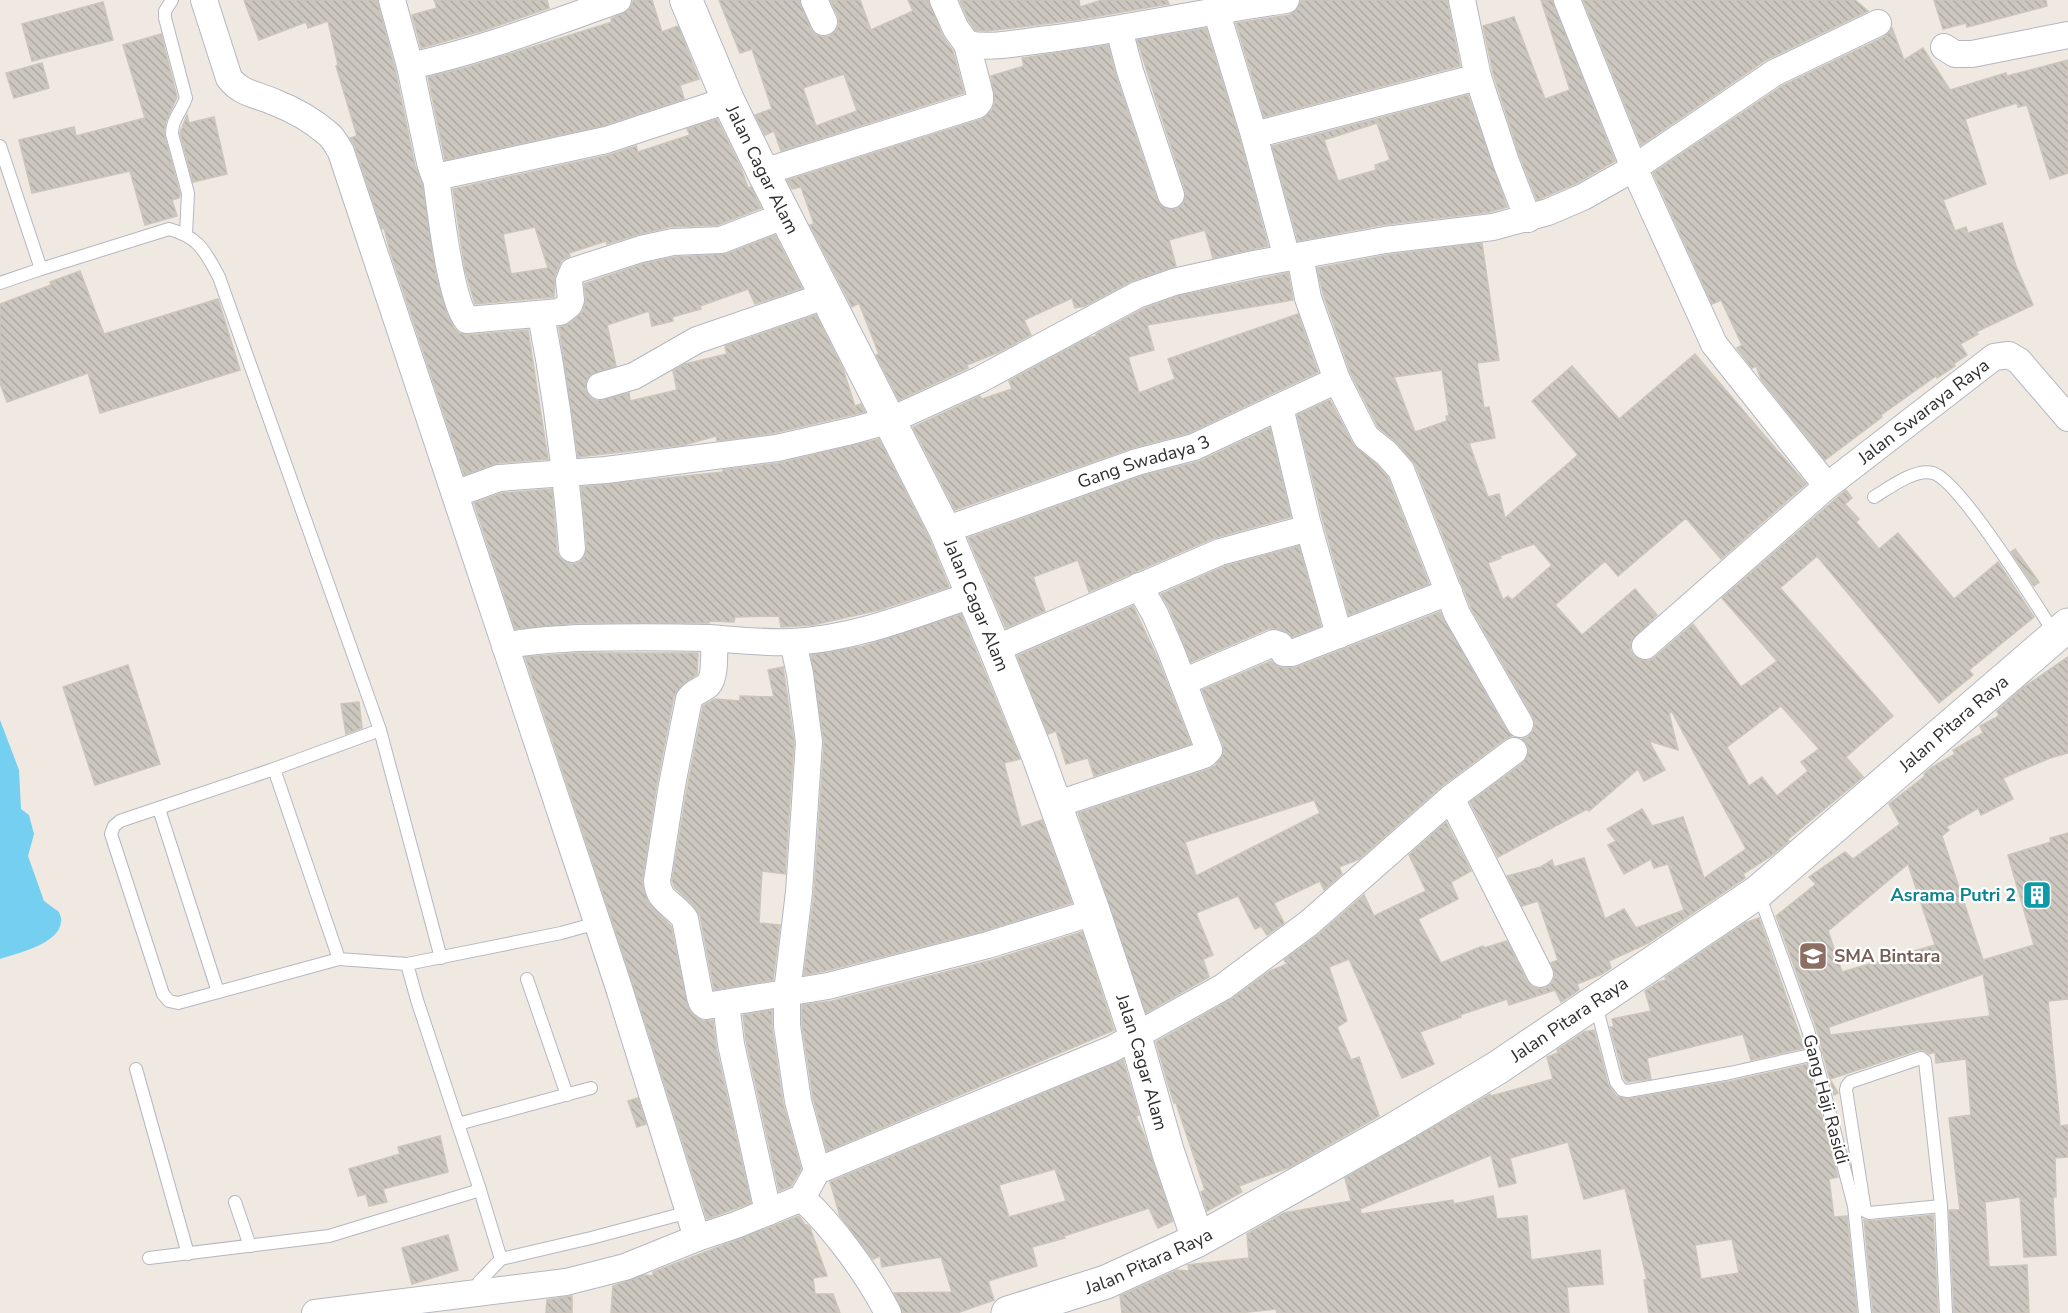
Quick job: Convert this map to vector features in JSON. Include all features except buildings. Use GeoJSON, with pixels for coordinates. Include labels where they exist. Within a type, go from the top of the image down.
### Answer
{"type":"FeatureCollection","features":[{"type":"Feature","properties":{"kind":"main road","name":"Jalan Pitara Raya"},"geometry":{"type":"LineString","coordinates":[[1008,1313],[1106,1282],[1198,1240],[1393,1130],[1478,1079],[1596,1003],[1758,892],[2064,636]]}},
{"type":"Feature","properties":{"kind":"street"},"geometry":{"type":"LineString","coordinates":[[204,0],[229,78],[236,87],[246,93],[274,101],[310,121],[329,134],[341,152],[597,923],[698,1238]]}},
{"type":"Feature","properties":{"kind":"street"},"geometry":{"type":"LineString","coordinates":[[392,0],[410,66],[430,163],[436,177],[443,232],[459,309],[467,320],[555,314],[569,305],[571,300],[569,281],[573,271],[641,249],[672,242],[721,240],[786,215]]}},
{"type":"Feature","properties":{"kind":"street"},"geometry":{"type":"LineString","coordinates":[[410,66],[459,55],[510,39],[618,0]]}},
{"type":"Feature","properties":{"kind":"street","name":"Jalan Cagar Alam"},"geometry":{"type":"LineString","coordinates":[[686,0],[728,100],[763,172],[945,530],[995,649],[1038,756],[1094,912],[1135,1035],[1168,1152],[1198,1240]]}},
{"type":"Feature","properties":{"kind":"street"},"geometry":{"type":"LineString","coordinates":[[763,172],[977,105],[980,95],[967,44],[956,29],[943,0]]}},
{"type":"Feature","properties":{"kind":"street"},"geometry":{"type":"LineString","coordinates":[[967,44],[998,45],[1119,29],[1216,10],[1286,0]]}},
{"type":"Feature","properties":{"kind":"street"},"geometry":{"type":"LineString","coordinates":[[1462,0],[1478,77],[1506,162],[1528,219]]}},
{"type":"Feature","properties":{"kind":"street"},"geometry":{"type":"LineString","coordinates":[[1567,0],[1634,168],[1714,344],[1827,486]]}},
{"type":"Feature","properties":{"kind":"street"},"geometry":{"type":"LineString","coordinates":[[1216,10],[1293,257],[1337,380],[1366,436],[1401,470],[1457,614],[1520,724]]}},
{"type":"Feature","properties":{"kind":"street"},"geometry":{"type":"LineString","coordinates":[[455,494],[499,478],[606,470],[777,448],[891,420],[980,380],[1137,295],[1173,282],[1385,240],[1493,227],[1528,219],[1583,197],[1634,168],[1774,73],[1878,22]]}},
{"type":"Feature","properties":{"kind":"street"},"geometry":{"type":"LineString","coordinates":[[1119,29],[1130,71],[1171,195]]}},
{"type":"Feature","properties":{"kind":"street"},"geometry":{"type":"LineString","coordinates":[[1944,47],[1955,54],[1972,54],[2068,35]]}},
{"type":"Feature","properties":{"kind":"street"},"geometry":{"type":"LineString","coordinates":[[1254,135],[1478,77]]}},
{"type":"Feature","properties":{"kind":"street"},"geometry":{"type":"LineString","coordinates":[[436,177],[606,140],[728,100]]}},
{"type":"Feature","properties":{"kind":"street"},"geometry":{"type":"LineString","coordinates":[[600,386],[634,376],[698,340],[825,296]]}},
{"type":"Feature","properties":{"kind":"street"},"geometry":{"type":"LineString","coordinates":[[541,315],[566,473],[572,549]]}},
{"type":"Feature","properties":{"kind":"street","name":"Jalan Swaraya Raya"},"geometry":{"type":"LineString","coordinates":[[1645,646],[1827,486],[1994,357],[2009,355],[2019,361],[2068,418]]}},
{"type":"Feature","properties":{"kind":"street","name":"Gang Swadaya 3"},"geometry":{"type":"LineString","coordinates":[[945,530],[1137,462],[1194,447],[1337,380]]}},
{"type":"Feature","properties":{"kind":"street"},"geometry":{"type":"LineString","coordinates":[[1280,407],[1309,528],[1339,635]]}},
{"type":"Feature","properties":{"kind":"street"},"geometry":{"type":"LineString","coordinates":[[995,649],[1220,552],[1309,528]]}},
{"type":"Feature","properties":{"kind":"street"},"geometry":{"type":"LineString","coordinates":[[1055,805],[1207,753],[1209,750],[1184,681],[1155,614],[1139,586]]}},
{"type":"Feature","properties":{"kind":"street"},"geometry":{"type":"LineString","coordinates":[[1184,681],[1274,643],[1278,643],[1288,654],[1449,592]]}},
{"type":"Feature","properties":{"kind":"street"},"geometry":{"type":"LineString","coordinates":[[505,646],[527,641],[597,638],[793,642],[862,631],[971,595]]}},
{"type":"Feature","properties":{"kind":"street"},"geometry":{"type":"LineString","coordinates":[[714,639],[713,678],[709,685],[693,694],[689,699],[672,785],[657,881],[660,895],[685,919],[702,1003],[706,1006],[828,986],[988,945],[1094,912]]}},
{"type":"Feature","properties":{"kind":"street"},"geometry":{"type":"LineString","coordinates":[[793,642],[804,696],[809,742],[799,892],[787,992],[787,1026],[798,1101],[817,1171]]}},
{"type":"Feature","properties":{"kind":"street"},"geometry":{"type":"LineString","coordinates":[[315,1313],[566,1282],[624,1267],[802,1198],[817,1171],[1112,1049],[1223,987],[1309,923],[1451,798],[1514,751]]}},
{"type":"Feature","properties":{"kind":"street"},"geometry":{"type":"LineString","coordinates":[[1451,798],[1540,974]]}},
{"type":"Feature","properties":{"kind":"street"},"geometry":{"type":"LineString","coordinates":[[726,1003],[733,1054],[768,1212]]}},
{"type":"Feature","properties":{"kind":"street"},"geometry":{"type":"LineString","coordinates":[[802,1198],[818,1212],[871,1282],[888,1313]]}},
{"type":"Feature","properties":{"kind":"lane"},"geometry":{"type":"LineString","coordinates":[[172,0],[165,11],[165,18],[186,98],[174,119],[172,134],[188,193],[186,234]]}},
{"type":"Feature","properties":{"kind":"lane"},"geometry":{"type":"LineString","coordinates":[[0,146],[41,269]]}},
{"type":"Feature","properties":{"kind":"lane"},"geometry":{"type":"LineString","coordinates":[[0,283],[169,229],[186,234],[200,246],[219,277],[380,730],[441,958]]}},
{"type":"Feature","properties":{"kind":"lane"},"geometry":{"type":"LineString","coordinates":[[1874,497],[1912,475],[1933,473],[1949,483],[2064,636]]}},
{"type":"Feature","properties":{"kind":"lane"},"geometry":{"type":"LineString","coordinates":[[380,730],[120,821],[114,826],[111,834],[163,994],[169,1001],[173,1003],[218,992],[339,959],[407,964],[561,933],[597,923]]}},
{"type":"Feature","properties":{"kind":"lane"},"geometry":{"type":"LineString","coordinates":[[274,769],[339,959]]}},
{"type":"Feature","properties":{"kind":"lane"},"geometry":{"type":"LineString","coordinates":[[159,809],[218,992]]}},
{"type":"Feature","properties":{"kind":"lane","name":"Gang Haji Rasidi"},"geometry":{"type":"LineString","coordinates":[[1758,892],[1815,1054],[1854,1206],[1865,1313]]}},
{"type":"Feature","properties":{"kind":"lane"},"geometry":{"type":"LineString","coordinates":[[407,964],[501,1259]]}},
{"type":"Feature","properties":{"kind":"lane"},"geometry":{"type":"LineString","coordinates":[[527,979],[567,1095]]}},
{"type":"Feature","properties":{"kind":"lane"},"geometry":{"type":"LineString","coordinates":[[1596,1003],[1616,1082],[1622,1090],[1628,1091],[1730,1073],[1815,1054]]}},
{"type":"Feature","properties":{"kind":"lane"},"geometry":{"type":"LineString","coordinates":[[1941,1206],[1869,1213],[1865,1211],[1846,1090],[1850,1082],[1924,1059],[1941,1206],[1946,1313]]}},
{"type":"Feature","properties":{"kind":"lane"},"geometry":{"type":"LineString","coordinates":[[136,1069],[188,1254]]}},
{"type":"Feature","properties":{"kind":"lane"},"geometry":{"type":"LineString","coordinates":[[458,1124],[591,1088]]}},
{"type":"Feature","properties":{"kind":"lane"},"geometry":{"type":"LineString","coordinates":[[149,1258],[328,1236],[480,1190]]}},
{"type":"Feature","properties":{"kind":"lane"},"geometry":{"type":"LineString","coordinates":[[235,1202],[250,1246]]}},
{"type":"Feature","properties":{"kind":"lane"},"geometry":{"type":"LineString","coordinates":[[478,1282],[501,1259],[689,1212]]}},
{"type":"Feature","properties":{"kind":"water"},"geometry":{"type":"Polygon","coordinates":[[[0,720],[19,770],[21,809],[29,815],[34,834],[28,856],[44,901],[59,912],[61,920],[59,930],[46,942],[0,959],[0,720]]]}},
{"type":"Feature","properties":{"kind":"place","name":"Asrama Putri 2"},"geometry":{"type":"Point","coordinates":[2037,895]}},
{"type":"Feature","properties":{"kind":"place","name":"SMA Bintara"},"geometry":{"type":"Point","coordinates":[1813,956]}}]}
